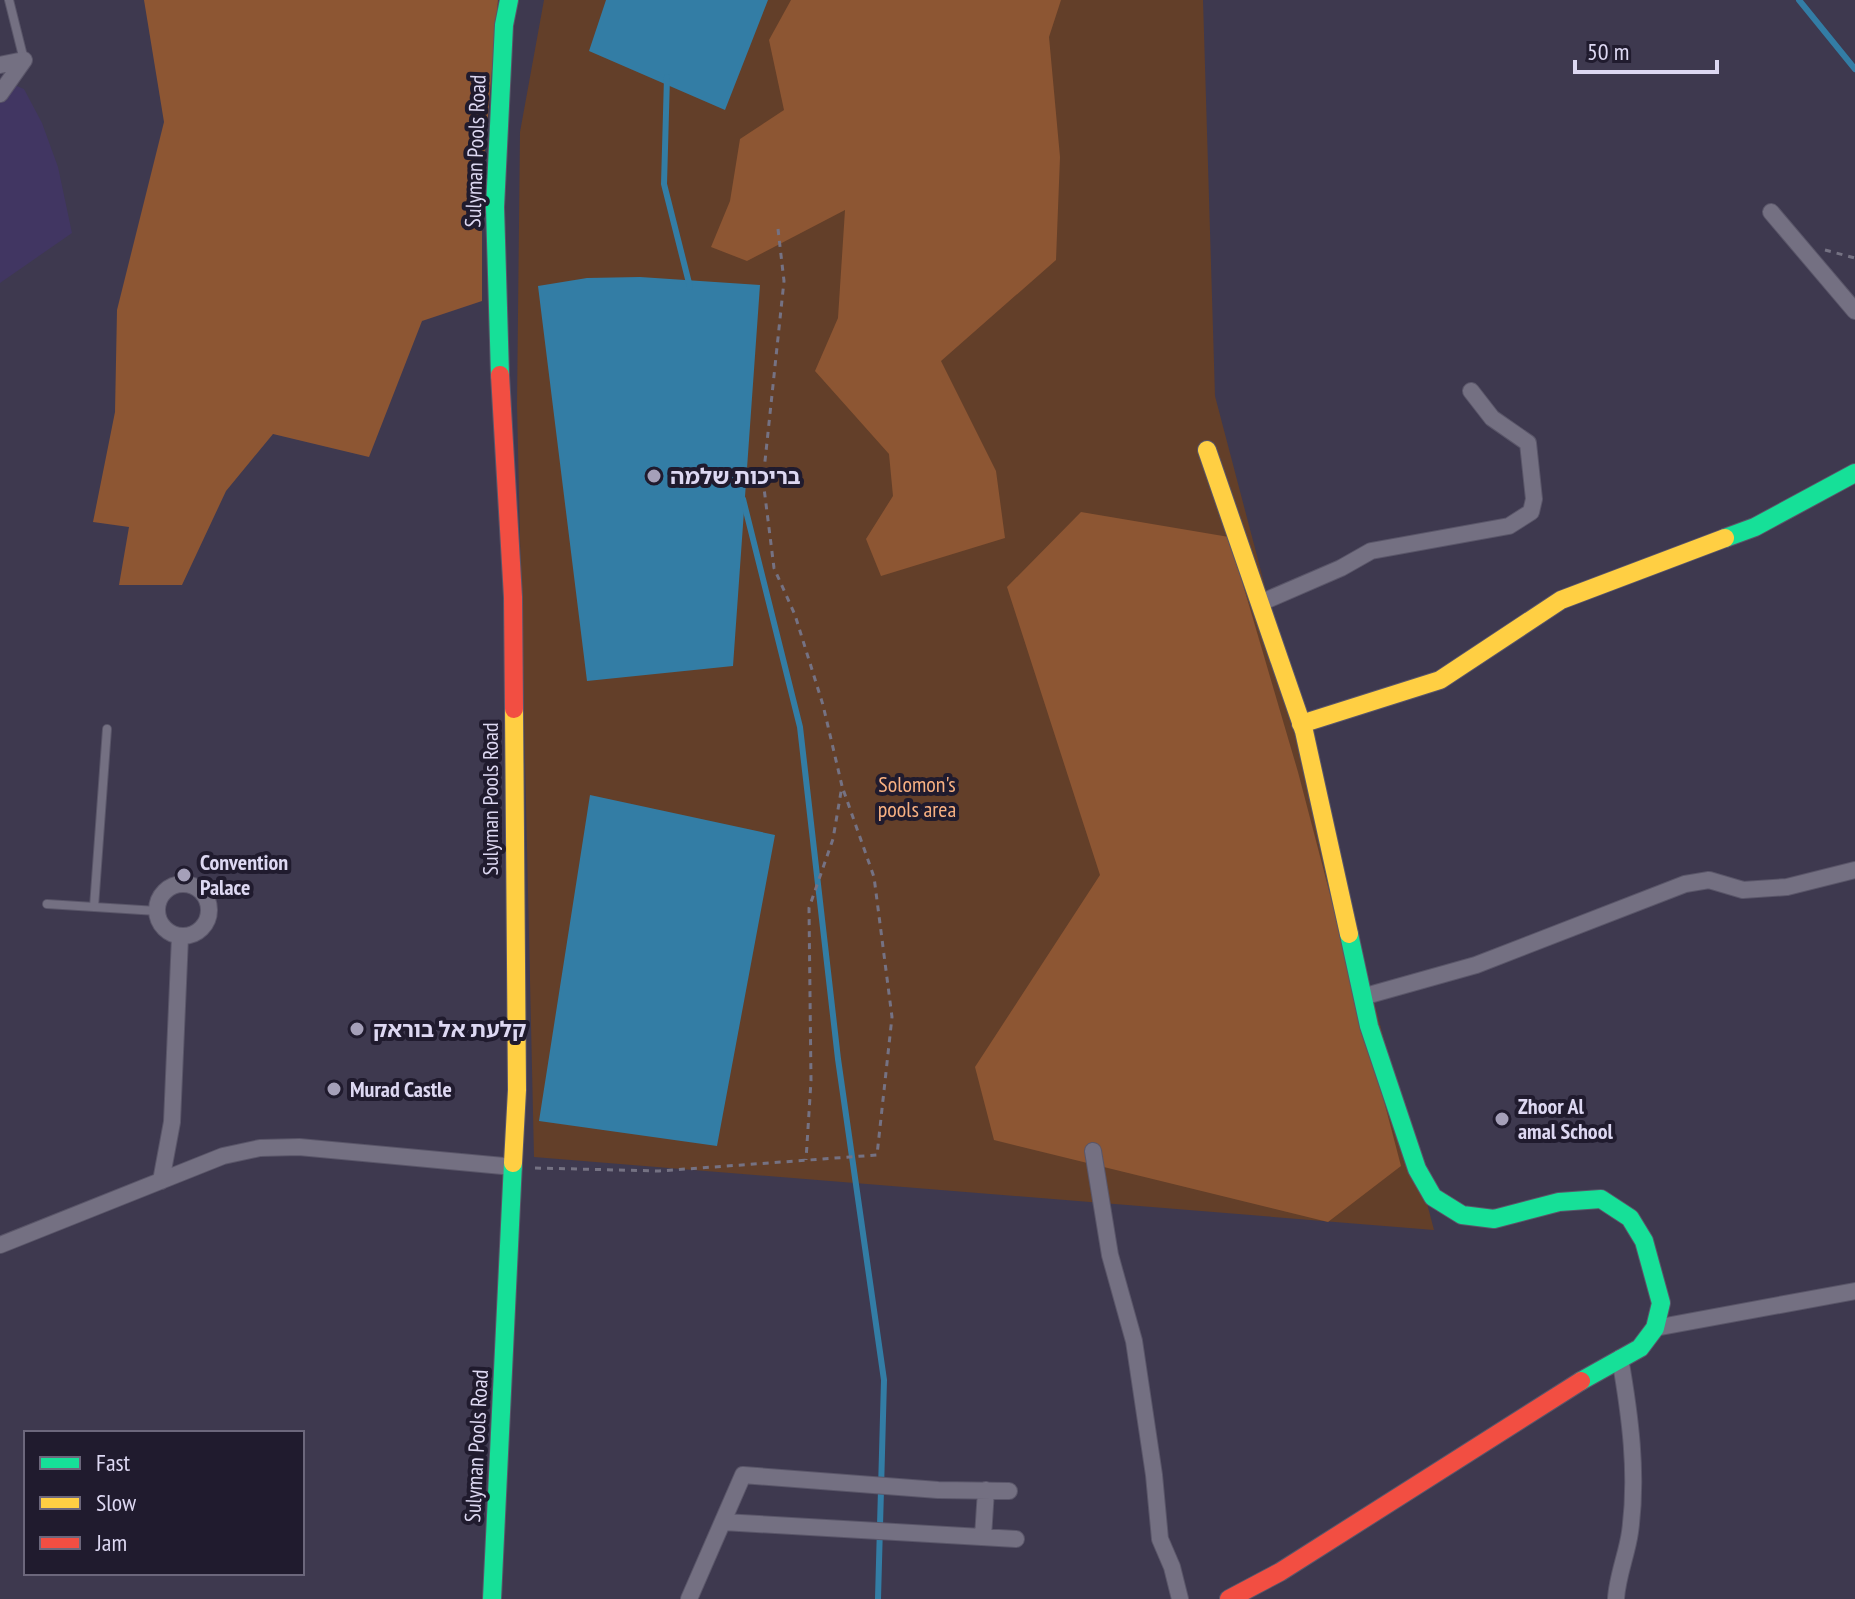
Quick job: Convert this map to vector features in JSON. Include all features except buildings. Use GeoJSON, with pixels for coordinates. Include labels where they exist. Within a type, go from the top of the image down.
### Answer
{"type":"FeatureCollection","features":[{"type":"Feature","properties":{"kind":"street","name":"Sulyman Pools Road"},"geometry":{"type":"LineString","coordinates":[[492,1599],[517,1090],[513,597],[499,351],[495,207],[504,25],[509,0]]}},
{"type":"Feature","properties":{"kind":"street"},"geometry":{"type":"LineString","coordinates":[[0,65],[24,60]]}},
{"type":"Feature","properties":{"kind":"street"},"geometry":{"type":"LineString","coordinates":[[0,94],[24,60]]}},
{"type":"Feature","properties":{"kind":"street"},"geometry":{"type":"LineString","coordinates":[[1771,212],[1855,311]]}},
{"type":"Feature","properties":{"kind":"street"},"geometry":{"type":"LineString","coordinates":[[1260,603],[1341,568],[1371,551],[1509,526],[1531,512],[1534,499],[1528,443],[1492,418],[1471,391]]}},
{"type":"Feature","properties":{"kind":"street"},"geometry":{"type":"LineString","coordinates":[[1207,450],[1301,724],[1369,1026],[1417,1169],[1433,1197],[1462,1215],[1494,1219],[1559,1202],[1601,1199],[1630,1218],[1644,1241],[1661,1303],[1655,1328],[1640,1348],[1280,1572],[1229,1599]]}},
{"type":"Feature","properties":{"kind":"street"},"geometry":{"type":"LineString","coordinates":[[1301,724],[1440,680],[1561,600],[1755,527],[1855,473]]}},
{"type":"Feature","properties":{"kind":"street"},"geometry":{"type":"LineString","coordinates":[[1362,997],[1476,965],[1685,884],[1709,880],[1743,890],[1787,887],[1855,870]]}},
{"type":"Feature","properties":{"kind":"street"},"geometry":{"type":"LineString","coordinates":[[176,885],[192,885],[208,902],[208,919],[196,933],[180,937],[164,927],[157,911],[162,895],[176,885]]}},
{"type":"Feature","properties":{"kind":"street"},"geometry":{"type":"LineString","coordinates":[[161,1181],[172,1122],[180,937]]}},
{"type":"Feature","properties":{"kind":"street"},"geometry":{"type":"LineString","coordinates":[[0,1245],[223,1156],[260,1148],[299,1147],[514,1167]]}},
{"type":"Feature","properties":{"kind":"street"},"geometry":{"type":"LineString","coordinates":[[1093,1151],[1110,1255],[1134,1341],[1160,1539],[1172,1567],[1180,1599]]}},
{"type":"Feature","properties":{"kind":"street"},"geometry":{"type":"LineString","coordinates":[[1655,1328],[1855,1291]]}},
{"type":"Feature","properties":{"kind":"street"},"geometry":{"type":"LineString","coordinates":[[1616,1599],[1630,1530],[1632,1488],[1632,1438],[1620,1358]]}},
{"type":"Feature","properties":{"kind":"street"},"geometry":{"type":"LineString","coordinates":[[689,1599],[743,1475],[938,1490],[1009,1491]]}},
{"type":"Feature","properties":{"kind":"street"},"geometry":{"type":"LineString","coordinates":[[983,1537],[986,1490]]}},
{"type":"Feature","properties":{"kind":"street"},"geometry":{"type":"LineString","coordinates":[[723,1522],[1016,1539]]}},
{"type":"Feature","properties":{"kind":"lane"},"geometry":{"type":"LineString","coordinates":[[9,0],[24,60]]}},
{"type":"Feature","properties":{"kind":"lane"},"geometry":{"type":"LineString","coordinates":[[94,907],[107,729]]}},
{"type":"Feature","properties":{"kind":"lane"},"geometry":{"type":"LineString","coordinates":[[47,904],[157,911]]}},
{"type":"Feature","properties":{"kind":"path"},"geometry":{"type":"LineString","coordinates":[[514,1167],[659,1171],[877,1155],[892,1017],[874,877],[842,786],[795,615],[774,568],[763,480],[784,281],[778,229]]}},
{"type":"Feature","properties":{"kind":"path"},"geometry":{"type":"LineString","coordinates":[[806,1160],[811,1081],[809,908],[833,839],[842,786]]}},
{"type":"Feature","properties":{"kind":"shaded area"},"geometry":{"type":"Polygon","coordinates":[[[144,0],[498,0],[482,186],[482,301],[422,321],[369,457],[273,434],[226,491],[182,585],[119,585],[129,527],[93,522],[115,412],[117,310],[164,122],[144,0]]]}},
{"type":"Feature","properties":{"kind":"shaded area"},"geometry":{"type":"Polygon","coordinates":[[[791,0],[1061,0],[1049,37],[1060,157],[1056,260],[941,361],[996,471],[1005,538],[881,576],[866,539],[893,496],[889,454],[815,371],[838,318],[845,210],[747,261],[711,247],[730,201],[740,139],[784,110],[769,40],[791,0]]]}},
{"type":"Feature","properties":{"kind":"shaded area"},"geometry":{"type":"Polygon","coordinates":[[[0,79],[24,89],[42,123],[58,167],[72,233],[0,283],[0,79]]]}},
{"type":"Feature","properties":{"kind":"shaded area"},"geometry":{"type":"Polygon","coordinates":[[[1081,512],[1229,537],[1298,772],[1401,1166],[1328,1222],[994,1140],[975,1067],[1100,875],[1007,587],[1081,512]]]}},
{"type":"Feature","properties":{"kind":"green space","name":"Solomon's pools area"},"geometry":{"type":"Polygon","coordinates":[[[544,0],[1203,0],[1215,396],[1434,1230],[534,1157],[517,405],[520,132],[544,0]]]}},
{"type":"Feature","properties":{"kind":"water"},"geometry":{"type":"Polygon","coordinates":[[[606,0],[768,0],[725,110],[589,51],[606,0]]]}},
{"type":"Feature","properties":{"kind":"water","name":"בריכות שלמה"},"geometry":{"type":"Polygon","coordinates":[[[640,277],[760,285],[733,666],[587,681],[538,286],[587,278],[640,277]]]}},
{"type":"Feature","properties":{"kind":"water"},"geometry":{"type":"Polygon","coordinates":[[[590,795],[775,835],[717,1146],[539,1121],[590,795]]]}},
{"type":"Feature","properties":{"kind":"waterway"},"geometry":{"type":"LineString","coordinates":[[1799,0],[1855,69]]}},
{"type":"Feature","properties":{"kind":"waterway"},"geometry":{"type":"LineString","coordinates":[[667,77],[664,184],[690,287]]}},
{"type":"Feature","properties":{"kind":"waterway"},"geometry":{"type":"LineString","coordinates":[[743,499],[800,727],[838,1059],[884,1380],[878,1599]]}},
{"type":"Feature","properties":{"kind":"traffic: fast"},"geometry":{"type":"LineString","coordinates":[[500,375],[495,207],[504,25],[509,0]]}},
{"type":"Feature","properties":{"kind":"traffic: fast"},"geometry":{"type":"LineString","coordinates":[[1725,538],[1755,527],[1855,473]]}},
{"type":"Feature","properties":{"kind":"traffic: fast"},"geometry":{"type":"LineString","coordinates":[[1349,934],[1369,1026],[1417,1169],[1433,1197],[1462,1215],[1494,1219],[1559,1202],[1601,1199],[1630,1218],[1644,1241],[1661,1303],[1655,1328],[1640,1348],[1581,1381]]}},
{"type":"Feature","properties":{"kind":"traffic: fast"},"geometry":{"type":"LineString","coordinates":[[492,1599],[513,1163]]}},
{"type":"Feature","properties":{"kind":"traffic: slow"},"geometry":{"type":"LineString","coordinates":[[1207,450],[1304,731],[1349,934]]}},
{"type":"Feature","properties":{"kind":"traffic: slow"},"geometry":{"type":"LineString","coordinates":[[1301,724],[1440,680],[1561,600],[1725,538]]}},
{"type":"Feature","properties":{"kind":"traffic: slow"},"geometry":{"type":"LineString","coordinates":[[513,1163],[517,1090],[514,709]]}},
{"type":"Feature","properties":{"kind":"traffic: jam"},"geometry":{"type":"LineString","coordinates":[[500,375],[513,597],[514,709]]}},
{"type":"Feature","properties":{"kind":"traffic: jam"},"geometry":{"type":"LineString","coordinates":[[1229,1599],[1280,1572],[1581,1381]]}},
{"type":"Feature","properties":{"kind":"place","name":"בריכות שלמה"},"geometry":{"type":"Point","coordinates":[654,476]}},
{"type":"Feature","properties":{"kind":"place","name":"Convention Palace"},"geometry":{"type":"Point","coordinates":[184,875]}},
{"type":"Feature","properties":{"kind":"place","name":"קלעת אל בוראק"},"geometry":{"type":"Point","coordinates":[357,1029]}},
{"type":"Feature","properties":{"kind":"place","name":"Murad Castle"},"geometry":{"type":"Point","coordinates":[334,1089]}},
{"type":"Feature","properties":{"kind":"place","name":"Zhoor Al amal School"},"geometry":{"type":"Point","coordinates":[1502,1119]}}]}
